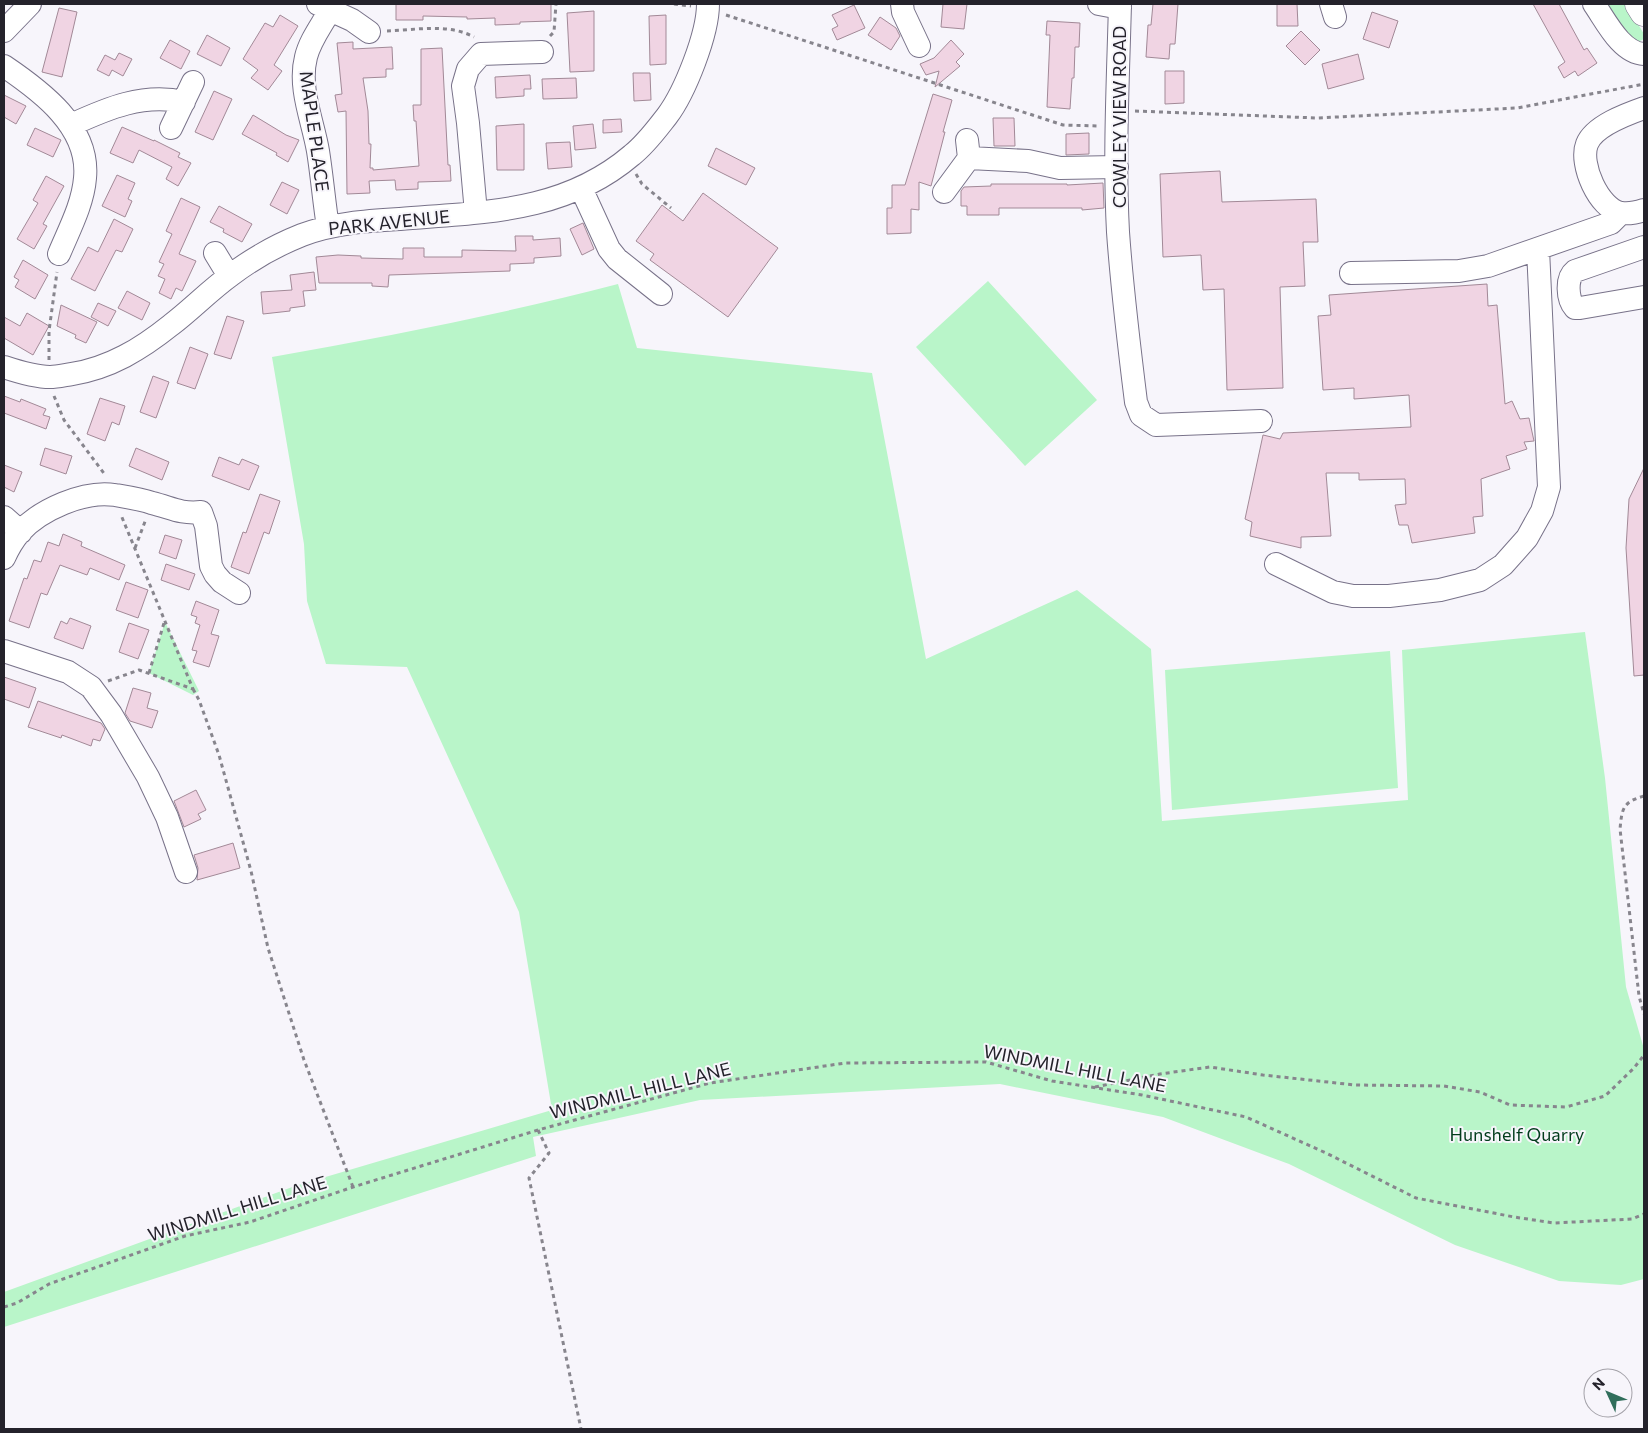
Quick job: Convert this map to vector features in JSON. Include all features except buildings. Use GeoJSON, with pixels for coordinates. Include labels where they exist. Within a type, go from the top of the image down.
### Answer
{"type":"FeatureCollection","features":[{"type":"Feature","properties":{"kind":"main road"},"geometry":{"type":"LineString","coordinates":[[1639,4],[1644,12]]}},
{"type":"Feature","properties":{"kind":"street"},"geometry":{"type":"LineString","coordinates":[[4,31],[30,4]]}},
{"type":"Feature","properties":{"kind":"street"},"geometry":{"type":"LineString","coordinates":[[902,4],[903,12],[919,46]]}},
{"type":"Feature","properties":{"kind":"street"},"geometry":{"type":"LineString","coordinates":[[1594,4],[1617,37],[1630,50],[1644,54]]}},
{"type":"Feature","properties":{"kind":"street","name":"COWLEY VIEW ROAD"},"geometry":{"type":"LineString","coordinates":[[1113,5],[1118,231],[1136,402],[1141,415],[1156,425],[1260,421]]}},
{"type":"Feature","properties":{"kind":"street","name":"PARK AVENUE"},"geometry":{"type":"LineString","coordinates":[[4,368],[51,377],[89,371],[113,363],[171,325],[229,276],[249,262],[304,234],[328,227],[363,222],[518,208],[552,200],[582,188],[626,159],[652,135],[673,107],[695,60],[708,6]]}},
{"type":"Feature","properties":{"kind":"street","name":"MAPLE PLACE"},"geometry":{"type":"LineString","coordinates":[[328,227],[318,150],[308,109],[304,76],[306,57],[324,7],[352,20],[369,32]]}},
{"type":"Feature","properties":{"kind":"street"},"geometry":{"type":"LineString","coordinates":[[476,213],[463,86],[468,69],[481,54],[542,52]]}},
{"type":"Feature","properties":{"kind":"street"},"geometry":{"type":"LineString","coordinates":[[4,66],[24,79],[59,110],[71,125],[84,157],[86,178],[81,200],[59,254]]}},
{"type":"Feature","properties":{"kind":"street"},"geometry":{"type":"LineString","coordinates":[[171,128],[193,82]]}},
{"type":"Feature","properties":{"kind":"street"},"geometry":{"type":"LineString","coordinates":[[71,125],[102,111],[134,102],[154,98],[167,98],[184,102]]}},
{"type":"Feature","properties":{"kind":"street"},"geometry":{"type":"LineString","coordinates":[[1644,108],[1624,115],[1595,132],[1587,144],[1585,157],[1592,187],[1604,204],[1621,213],[1644,210]]}},
{"type":"Feature","properties":{"kind":"street"},"geometry":{"type":"LineString","coordinates":[[944,192],[968,149],[1060,168],[1117,167]]}},
{"type":"Feature","properties":{"kind":"street"},"geometry":{"type":"LineString","coordinates":[[582,188],[609,249],[617,259],[661,294]]}},
{"type":"Feature","properties":{"kind":"street"},"geometry":{"type":"LineString","coordinates":[[1351,273],[1459,271],[1488,266],[1611,223],[1621,213]]}},
{"type":"Feature","properties":{"kind":"street"},"geometry":{"type":"LineString","coordinates":[[1644,247],[1575,271],[1570,274],[1569,278],[1570,300],[1575,308],[1644,297]]}},
{"type":"Feature","properties":{"kind":"street"},"geometry":{"type":"LineString","coordinates":[[1276,564],[1333,592],[1353,596],[1389,596],[1440,590],[1480,580],[1503,565],[1528,538],[1542,511],[1549,487],[1538,249]]}},
{"type":"Feature","properties":{"kind":"street"},"geometry":{"type":"LineString","coordinates":[[214,253],[229,276]]}},
{"type":"Feature","properties":{"kind":"street"},"geometry":{"type":"LineString","coordinates":[[4,558],[20,532],[37,517],[64,503],[79,498],[112,494],[152,502],[187,513],[201,512],[206,526],[211,566],[214,574],[222,582],[239,593]]}},
{"type":"Feature","properties":{"kind":"street"},"geometry":{"type":"LineString","coordinates":[[4,517],[20,532]]}},
{"type":"Feature","properties":{"kind":"street"},"geometry":{"type":"LineString","coordinates":[[4,651],[68,672],[91,687],[110,714],[148,777],[167,817],[186,872]]}},
{"type":"Feature","properties":{"kind":"path"},"geometry":{"type":"LineString","coordinates":[[542,52],[546,41],[554,32],[556,4]]}},
{"type":"Feature","properties":{"kind":"path"},"geometry":{"type":"LineString","coordinates":[[708,6],[1063,126],[1117,119],[1316,118],[1517,108],[1644,84]]}},
{"type":"Feature","properties":{"kind":"path"},"geometry":{"type":"LineString","coordinates":[[369,32],[446,29],[463,31],[475,37],[481,54]]}},
{"type":"Feature","properties":{"kind":"path"},"geometry":{"type":"LineString","coordinates":[[626,159],[642,184],[671,208]]}},
{"type":"Feature","properties":{"kind":"path"},"geometry":{"type":"LineString","coordinates":[[134,549],[152,502]]}},
{"type":"Feature","properties":{"kind":"path"},"geometry":{"type":"LineString","coordinates":[[91,687],[139,670],[149,673],[165,622]]}},
{"type":"Feature","properties":{"kind":"path"},"geometry":{"type":"LineString","coordinates":[[193,689],[199,700],[219,755],[251,871],[268,948],[304,1060],[353,1186]]}},
{"type":"Feature","properties":{"kind":"path"},"geometry":{"type":"LineString","coordinates":[[1644,796],[1631,800],[1622,810],[1620,829],[1639,996],[1644,1014]]}},
{"type":"Feature","properties":{"kind":"path"},"geometry":{"type":"LineString","coordinates":[[1092,1087],[1210,1067],[1355,1085],[1444,1086],[1480,1092],[1510,1105],[1566,1107],[1606,1096],[1634,1068],[1644,1055]]}},
{"type":"Feature","properties":{"kind":"path","name":"WINDMILL HILL LANE"},"geometry":{"type":"LineString","coordinates":[[4,1307],[17,1303],[49,1284],[185,1236],[250,1222],[353,1186],[538,1130],[710,1083],[845,1063],[986,1062],[1052,1081],[1142,1095],[1246,1117],[1326,1153],[1416,1198],[1554,1223],[1632,1219],[1644,1214]]}},
{"type":"Feature","properties":{"kind":"path"},"geometry":{"type":"LineString","coordinates":[[538,1130],[550,1153],[529,1178],[581,1429]]}},
{"type":"Feature","properties":{"kind":"green space"},"geometry":{"type":"Polygon","coordinates":[[[1604,4],[1626,4],[1644,34],[1644,39],[1636,43],[1623,35],[1604,4]]]}},
{"type":"Feature","properties":{"kind":"green space"},"geometry":{"type":"Polygon","coordinates":[[[988,281],[1097,400],[1025,466],[916,347],[988,281]]]}},
{"type":"Feature","properties":{"kind":"green space","name":"Hunshelf Quarry"},"geometry":{"type":"Polygon","coordinates":[[[618,284],[637,348],[872,373],[926,659],[1077,590],[1151,649],[1162,821],[1408,800],[1402,650],[1585,632],[1605,778],[1626,987],[1644,1049],[1644,1279],[1621,1285],[1559,1281],[1455,1245],[1289,1164],[1163,1117],[1000,1084],[700,1100],[533,1137],[536,1156],[4,1327],[4,1292],[295,1186],[552,1110],[519,912],[407,667],[326,664],[307,601],[304,544],[272,357],[446,324],[618,284]]]}},
{"type":"Feature","properties":{"kind":"green space"},"geometry":{"type":"Polygon","coordinates":[[[165,622],[199,691],[193,695],[149,673],[165,622]]]}},
{"type":"Feature","properties":{"kind":"green space"},"geometry":{"type":"Polygon","coordinates":[[[1390,651],[1398,788],[1172,810],[1165,670],[1390,651]]]}}]}
